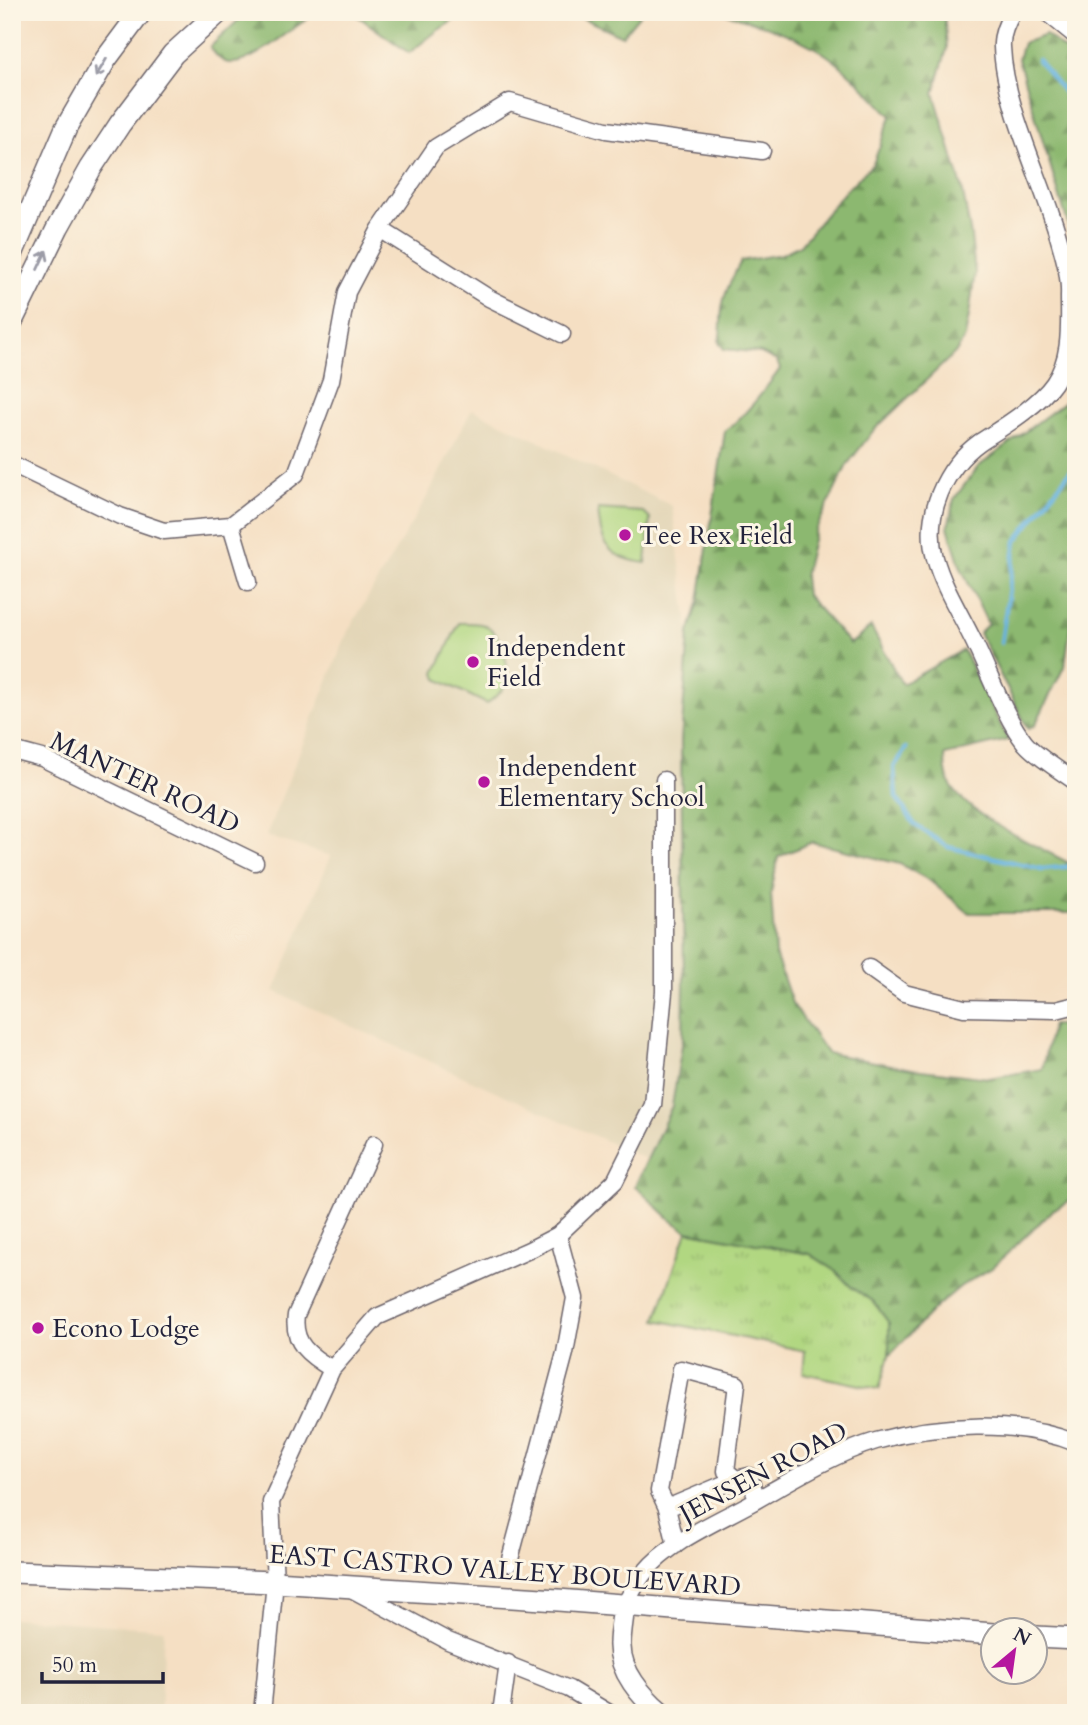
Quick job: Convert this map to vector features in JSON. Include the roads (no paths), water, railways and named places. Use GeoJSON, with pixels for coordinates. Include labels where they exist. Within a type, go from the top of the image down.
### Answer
{"type":"FeatureCollection","features":[{"type":"Feature","properties":{"kind":"main road"},"geometry":{"type":"LineString","coordinates":[[12,254],[66,128],[106,59],[141,12]]}},
{"type":"Feature","properties":{"kind":"main road"},"geometry":{"type":"LineString","coordinates":[[12,321],[58,227],[91,168],[201,12]]}},
{"type":"Feature","properties":{"kind":"main road"},"geometry":{"type":"LineString","coordinates":[[173,54],[219,12]]}},
{"type":"Feature","properties":{"kind":"main road"},"geometry":{"type":"LineString","coordinates":[[1050,12],[1076,33]]}},
{"type":"Feature","properties":{"kind":"main road","name":"EAST CASTRO VALLEY BOULEVARD"},"geometry":{"type":"LineString","coordinates":[[12,1572],[275,1582],[624,1605],[979,1633]]}},
{"type":"Feature","properties":{"kind":"main road"},"geometry":{"type":"LineString","coordinates":[[624,1605],[619,1646],[622,1664],[646,1700],[662,1713]]}},
{"type":"Feature","properties":{"kind":"main road"},"geometry":{"type":"LineString","coordinates":[[1050,1638],[1076,1639]]}},
{"type":"Feature","properties":{"kind":"street"},"geometry":{"type":"LineString","coordinates":[[1013,12],[1001,44],[1004,68],[1015,110],[1066,264],[1069,342],[1055,383],[968,451],[952,469],[934,516],[934,557],[948,591],[1026,744],[1076,782]]}},
{"type":"Feature","properties":{"kind":"street"},"geometry":{"type":"LineString","coordinates":[[12,464],[120,516],[164,531],[231,525],[296,474],[331,380],[347,292],[380,229],[436,148],[510,102],[606,130],[762,151]]}},
{"type":"Feature","properties":{"kind":"street"},"geometry":{"type":"LineString","coordinates":[[380,229],[489,298],[562,334]]}},
{"type":"Feature","properties":{"kind":"street"},"geometry":{"type":"LineString","coordinates":[[231,525],[248,582]]}},
{"type":"Feature","properties":{"kind":"street","name":"MANTER ROAD"},"geometry":{"type":"LineString","coordinates":[[12,750],[43,758],[255,862]]}},
{"type":"Feature","properties":{"kind":"street"},"geometry":{"type":"LineString","coordinates":[[262,1713],[275,1582],[271,1502],[332,1369],[377,1317],[558,1235],[615,1181],[653,1105],[664,992],[664,780]]}},
{"type":"Feature","properties":{"kind":"street"},"geometry":{"type":"LineString","coordinates":[[869,968],[904,993],[964,1008],[1056,1010],[1076,1005]]}},
{"type":"Feature","properties":{"kind":"street"},"geometry":{"type":"LineString","coordinates":[[332,1369],[302,1347],[296,1335],[296,1315],[374,1144]]}},
{"type":"Feature","properties":{"kind":"street"},"geometry":{"type":"LineString","coordinates":[[509,1563],[565,1353],[575,1298],[558,1235]]}},
{"type":"Feature","properties":{"kind":"street"},"geometry":{"type":"LineString","coordinates":[[676,1545],[667,1508],[659,1491],[681,1369],[737,1384],[726,1471],[736,1479]]}},
{"type":"Feature","properties":{"kind":"street","name":"JENSEN ROAD"},"geometry":{"type":"LineString","coordinates":[[624,1605],[644,1573],[676,1545],[808,1471],[874,1442],[928,1430],[1003,1427],[1059,1436],[1076,1443]]}},
{"type":"Feature","properties":{"kind":"street"},"geometry":{"type":"LineString","coordinates":[[667,1508],[749,1476],[757,1499]]}},
{"type":"Feature","properties":{"kind":"street"},"geometry":{"type":"LineString","coordinates":[[348,1587],[448,1641],[569,1689],[609,1713]]}},
{"type":"Feature","properties":{"kind":"street"},"geometry":{"type":"LineString","coordinates":[[501,1713],[508,1663]]}},
{"type":"Feature","properties":{"kind":"waterway"},"geometry":{"type":"LineString","coordinates":[[1038,60],[1076,107]]}},
{"type":"Feature","properties":{"kind":"waterway"},"geometry":{"type":"LineString","coordinates":[[1001,643],[1016,541],[1076,464]]}},
{"type":"Feature","properties":{"kind":"waterway"},"geometry":{"type":"LineString","coordinates":[[906,748],[894,767],[896,797],[915,825],[948,847],[1042,869],[1076,866]]}},
{"type":"Feature","properties":{"kind":"place","name":"Tee Rex Field"},"geometry":{"type":"Point","coordinates":[625,535]}},
{"type":"Feature","properties":{"kind":"place","name":"Independent Field"},"geometry":{"type":"Point","coordinates":[473,662]}},
{"type":"Feature","properties":{"kind":"place","name":"Independent Elementary School"},"geometry":{"type":"Point","coordinates":[484,782]}},
{"type":"Feature","properties":{"kind":"place","name":"Econo Lodge"},"geometry":{"type":"Point","coordinates":[38,1328]}}]}
